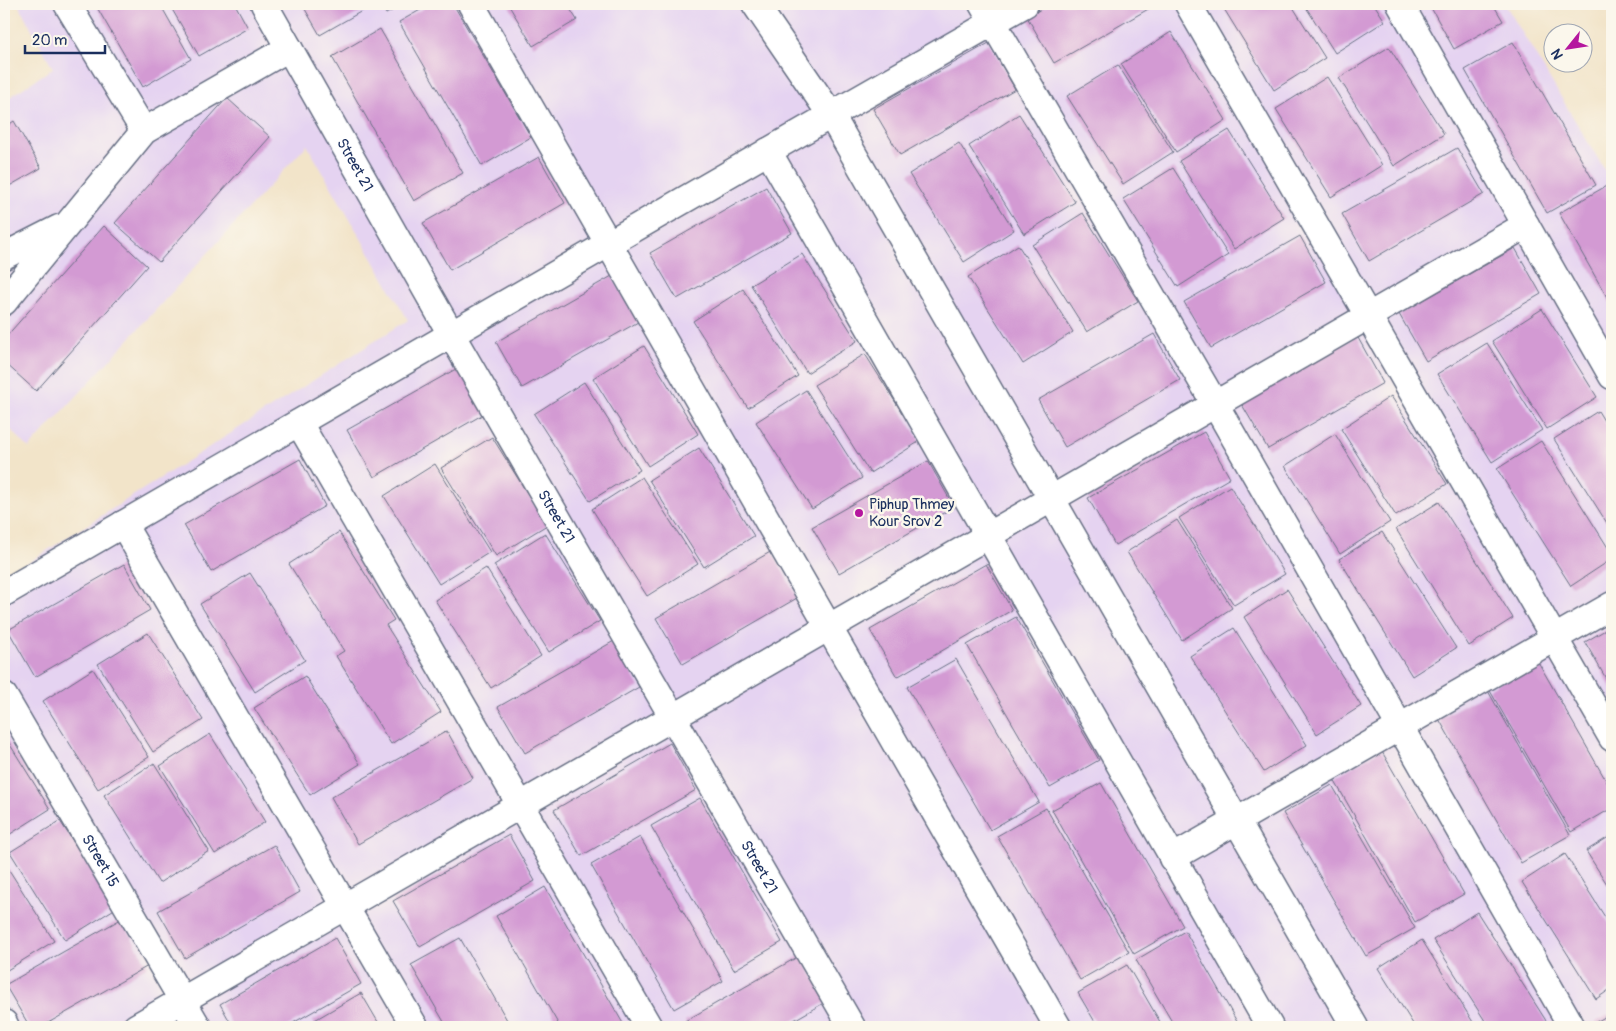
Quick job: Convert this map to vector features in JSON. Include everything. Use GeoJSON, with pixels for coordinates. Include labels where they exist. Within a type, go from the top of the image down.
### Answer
{"type":"FeatureCollection","features":[{"type":"Feature","properties":{"kind":"street"},"geometry":{"type":"LineString","coordinates":[[67,4],[144,131]]}},
{"type":"Feature","properties":{"kind":"street","name":"Street 21"},"geometry":{"type":"LineString","coordinates":[[264,4],[451,334],[852,1027]]}},
{"type":"Feature","properties":{"kind":"street"},"geometry":{"type":"LineString","coordinates":[[471,4],[1058,1027]]}},
{"type":"Feature","properties":{"kind":"street"},"geometry":{"type":"LineString","coordinates":[[755,4],[831,115],[1355,1027]]}},
{"type":"Feature","properties":{"kind":"street"},"geometry":{"type":"LineString","coordinates":[[4,594],[831,115],[987,13],[1025,4]]}},
{"type":"Feature","properties":{"kind":"street"},"geometry":{"type":"LineString","coordinates":[[1188,4],[1612,738]]}},
{"type":"Feature","properties":{"kind":"street"},"geometry":{"type":"LineString","coordinates":[[1400,4],[1612,376]]}},
{"type":"Feature","properties":{"kind":"street"},"geometry":{"type":"LineString","coordinates":[[987,13],[1215,404],[1572,1027]]}},
{"type":"Feature","properties":{"kind":"street"},"geometry":{"type":"LineString","coordinates":[[4,302],[144,131],[288,48]]}},
{"type":"Feature","properties":{"kind":"street"},"geometry":{"type":"LineString","coordinates":[[768,151],[1270,1027]]}},
{"type":"Feature","properties":{"kind":"street"},"geometry":{"type":"LineString","coordinates":[[4,256],[69,223]]}},
{"type":"Feature","properties":{"kind":"street"},"geometry":{"type":"LineString","coordinates":[[136,1027],[1526,225]]}},
{"type":"Feature","properties":{"kind":"street"},"geometry":{"type":"LineString","coordinates":[[298,423],[649,1027]]}},
{"type":"Feature","properties":{"kind":"street"},"geometry":{"type":"LineString","coordinates":[[123,524],[415,1027]]}},
{"type":"Feature","properties":{"kind":"street"},"geometry":{"type":"LineString","coordinates":[[1172,858],[1612,605]]}},
{"type":"Feature","properties":{"kind":"street","name":"Street 15"},"geometry":{"type":"LineString","coordinates":[[4,696],[198,1027]]}},
{"type":"Feature","properties":{"kind":"street"},"geometry":{"type":"LineString","coordinates":[[4,1023],[6,1027]]}},
{"type":"Feature","properties":{"kind":"shaded area","name":"Piphup Thmey Kour Srov 2"},"geometry":{"type":"Polygon","coordinates":[[[18,4],[1505,4],[1544,69],[1544,72],[1546,72],[1612,182],[1612,1027],[4,1027],[4,578],[408,320],[307,145],[29,448],[4,423],[4,101],[53,68],[18,4]]]}},
{"type":"Feature","properties":{"kind":"building"},"geometry":{"type":"Polygon","coordinates":[[[95,4],[160,4],[191,59],[143,87],[95,4]]]}},
{"type":"Feature","properties":{"kind":"building"},"geometry":{"type":"Polygon","coordinates":[[[169,4],[235,4],[248,28],[199,56],[169,4]]]}},
{"type":"Feature","properties":{"kind":"building"},"geometry":{"type":"Polygon","coordinates":[[[302,4],[367,4],[369,7],[320,35],[302,4]]]}},
{"type":"Feature","properties":{"kind":"building"},"geometry":{"type":"Polygon","coordinates":[[[381,4],[404,4],[386,14],[381,4]]]}},
{"type":"Feature","properties":{"kind":"building"},"geometry":{"type":"Polygon","coordinates":[[[431,4],[453,4],[531,137],[482,166],[399,22],[431,4]]]}},
{"type":"Feature","properties":{"kind":"building"},"geometry":{"type":"Polygon","coordinates":[[[508,4],[567,4],[577,20],[533,46],[508,4]]]}},
{"type":"Feature","properties":{"kind":"building"},"geometry":{"type":"Polygon","coordinates":[[[1050,4],[1157,4],[1054,63],[1027,17],[1050,4]]]}},
{"type":"Feature","properties":{"kind":"building"},"geometry":{"type":"Polygon","coordinates":[[[1221,4],[1291,4],[1325,58],[1274,90],[1221,4]]]}},
{"type":"Feature","properties":{"kind":"building"},"geometry":{"type":"Polygon","coordinates":[[[1304,4],[1374,4],[1385,21],[1335,53],[1304,4]]]}},
{"type":"Feature","properties":{"kind":"building"},"geometry":{"type":"Polygon","coordinates":[[[1429,4],[1493,4],[1503,21],[1454,49],[1429,4]]]}},
{"type":"Feature","properties":{"kind":"building"},"geometry":{"type":"Polygon","coordinates":[[[380,29],[463,173],[414,201],[332,57],[380,29]]]}},
{"type":"Feature","properties":{"kind":"building"},"geometry":{"type":"Polygon","coordinates":[[[1171,32],[1226,120],[1176,152],[1121,64],[1171,32]]]}},
{"type":"Feature","properties":{"kind":"building"},"geometry":{"type":"Polygon","coordinates":[[[1513,42],[1596,185],[1547,213],[1465,70],[1513,42]]]}},
{"type":"Feature","properties":{"kind":"building"},"geometry":{"type":"Polygon","coordinates":[[[989,43],[1015,89],[900,155],[873,109],[989,43]]]}},
{"type":"Feature","properties":{"kind":"building"},"geometry":{"type":"Polygon","coordinates":[[[1389,47],[1444,134],[1394,166],[1339,78],[1389,47]]]}},
{"type":"Feature","properties":{"kind":"building"},"geometry":{"type":"Polygon","coordinates":[[[1118,65],[1173,152],[1123,184],[1067,96],[1118,65]]]}},
{"type":"Feature","properties":{"kind":"building"},"geometry":{"type":"Polygon","coordinates":[[[1327,77],[1382,165],[1331,197],[1276,109],[1327,77]]]}},
{"type":"Feature","properties":{"kind":"building"},"geometry":{"type":"Polygon","coordinates":[[[227,98],[270,137],[159,262],[115,223],[227,98]]]}},
{"type":"Feature","properties":{"kind":"building"},"geometry":{"type":"Polygon","coordinates":[[[1019,114],[1075,202],[1024,234],[969,146],[1019,114]]]}},
{"type":"Feature","properties":{"kind":"building"},"geometry":{"type":"Polygon","coordinates":[[[14,121],[41,168],[4,189],[4,128],[14,121]]]}},
{"type":"Feature","properties":{"kind":"building"},"geometry":{"type":"Polygon","coordinates":[[[1229,130],[1284,218],[1234,249],[1179,161],[1229,130]]]}},
{"type":"Feature","properties":{"kind":"building"},"geometry":{"type":"Polygon","coordinates":[[[959,143],[1014,230],[964,262],[909,174],[959,143]]]}},
{"type":"Feature","properties":{"kind":"building"},"geometry":{"type":"Polygon","coordinates":[[[1457,148],[1484,194],[1369,261],[1342,214],[1457,148]]]}},
{"type":"Feature","properties":{"kind":"building"},"geometry":{"type":"Polygon","coordinates":[[[539,157],[565,203],[450,270],[423,223],[539,157]]]}},
{"type":"Feature","properties":{"kind":"building"},"geometry":{"type":"Polygon","coordinates":[[[1173,168],[1228,255],[1178,287],[1123,199],[1173,168]]]}},
{"type":"Feature","properties":{"kind":"building"},"geometry":{"type":"Polygon","coordinates":[[[1608,185],[1612,193],[1612,306],[1559,213],[1608,185]]]}},
{"type":"Feature","properties":{"kind":"building"},"geometry":{"type":"Polygon","coordinates":[[[766,187],[792,233],[677,299],[650,253],[766,187]]]}},
{"type":"Feature","properties":{"kind":"building"},"geometry":{"type":"Polygon","coordinates":[[[1083,213],[1138,301],[1087,332],[1032,245],[1083,213]]]}},
{"type":"Feature","properties":{"kind":"building"},"geometry":{"type":"Polygon","coordinates":[[[104,226],[147,266],[36,391],[4,362],[4,339],[104,226]]]}},
{"type":"Feature","properties":{"kind":"building"},"geometry":{"type":"Polygon","coordinates":[[[1300,236],[1326,282],[1211,348],[1184,302],[1300,236]]]}},
{"type":"Feature","properties":{"kind":"building"},"geometry":{"type":"Polygon","coordinates":[[[1018,245],[1073,332],[1023,364],[968,277],[1018,245]]]}},
{"type":"Feature","properties":{"kind":"building"},"geometry":{"type":"Polygon","coordinates":[[[1515,248],[1541,294],[1426,361],[1399,314],[1515,248]]]}},
{"type":"Feature","properties":{"kind":"building"},"geometry":{"type":"Polygon","coordinates":[[[802,254],[857,341],[807,373],[751,285],[802,254]]]}},
{"type":"Feature","properties":{"kind":"building"},"geometry":{"type":"Polygon","coordinates":[[[612,276],[638,322],[522,388],[496,342],[612,276]]]}},
{"type":"Feature","properties":{"kind":"building"},"geometry":{"type":"Polygon","coordinates":[[[743,289],[798,376],[748,408],[693,321],[743,289]]]}},
{"type":"Feature","properties":{"kind":"building"},"geometry":{"type":"Polygon","coordinates":[[[1542,309],[1597,397],[1547,429],[1492,341],[1542,309]]]}},
{"type":"Feature","properties":{"kind":"building"},"geometry":{"type":"Polygon","coordinates":[[[1154,334],[1180,380],[1065,447],[1038,400],[1154,334]]]}},
{"type":"Feature","properties":{"kind":"building"},"geometry":{"type":"Polygon","coordinates":[[[1357,336],[1383,383],[1268,449],[1241,403],[1357,336]]]}},
{"type":"Feature","properties":{"kind":"building"},"geometry":{"type":"Polygon","coordinates":[[[1487,343],[1542,430],[1492,462],[1437,374],[1487,343]]]}},
{"type":"Feature","properties":{"kind":"building"},"geometry":{"type":"Polygon","coordinates":[[[644,346],[698,434],[648,466],[593,378],[644,346]]]}},
{"type":"Feature","properties":{"kind":"building"},"geometry":{"type":"Polygon","coordinates":[[[865,354],[920,441],[870,473],[814,385],[865,354]]]}},
{"type":"Feature","properties":{"kind":"building"},"geometry":{"type":"Polygon","coordinates":[[[463,365],[489,411],[374,477],[347,430],[463,365]]]}},
{"type":"Feature","properties":{"kind":"building"},"geometry":{"type":"Polygon","coordinates":[[[584,382],[640,470],[590,501],[534,414],[584,382]]]}},
{"type":"Feature","properties":{"kind":"building"},"geometry":{"type":"Polygon","coordinates":[[[806,390],[862,478],[812,509],[756,422],[806,390]]]}},
{"type":"Feature","properties":{"kind":"building"},"geometry":{"type":"Polygon","coordinates":[[[1391,396],[1447,484],[1396,516],[1341,429],[1391,396]]]}},
{"type":"Feature","properties":{"kind":"building"},"geometry":{"type":"Polygon","coordinates":[[[1598,411],[1612,434],[1612,531],[1554,439],[1598,411]]]}},
{"type":"Feature","properties":{"kind":"building"},"geometry":{"type":"Polygon","coordinates":[[[1204,432],[1230,478],[1115,545],[1088,498],[1204,432]]]}},
{"type":"Feature","properties":{"kind":"building"},"geometry":{"type":"Polygon","coordinates":[[[1335,434],[1390,522],[1340,554],[1285,466],[1335,434]]]}},
{"type":"Feature","properties":{"kind":"building"},"geometry":{"type":"Polygon","coordinates":[[[492,437],[547,525],[496,556],[441,468],[492,437]]]}},
{"type":"Feature","properties":{"kind":"building"},"geometry":{"type":"Polygon","coordinates":[[[1541,441],[1612,554],[1612,559],[1571,586],[1497,469],[1541,441]]]}},
{"type":"Feature","properties":{"kind":"building"},"geometry":{"type":"Polygon","coordinates":[[[699,448],[754,536],[704,567],[649,480],[699,448]]]}},
{"type":"Feature","properties":{"kind":"building"},"geometry":{"type":"Polygon","coordinates":[[[300,459],[325,506],[211,572],[184,525],[300,459]]]}},
{"type":"Feature","properties":{"kind":"building"},"geometry":{"type":"Polygon","coordinates":[[[928,461],[954,507],[839,573],[812,527],[928,461]]]}},
{"type":"Feature","properties":{"kind":"building"},"geometry":{"type":"Polygon","coordinates":[[[435,464],[490,552],[439,584],[384,496],[435,464]]]}},
{"type":"Feature","properties":{"kind":"building"},"geometry":{"type":"Polygon","coordinates":[[[642,477],[698,564],[647,596],[592,509],[642,477]]]}},
{"type":"Feature","properties":{"kind":"building"},"geometry":{"type":"Polygon","coordinates":[[[1230,486],[1285,574],[1234,605],[1179,518],[1230,486]]]}},
{"type":"Feature","properties":{"kind":"building"},"geometry":{"type":"Polygon","coordinates":[[[1439,502],[1513,618],[1469,646],[1396,529],[1439,502]]]}},
{"type":"Feature","properties":{"kind":"building"},"geometry":{"type":"Polygon","coordinates":[[[1177,520],[1232,608],[1182,640],[1127,552],[1177,520]]]}},
{"type":"Feature","properties":{"kind":"building"},"geometry":{"type":"Polygon","coordinates":[[[339,532],[394,620],[386,625],[441,712],[391,744],[336,656],[344,651],[289,564],[339,532]]]}},
{"type":"Feature","properties":{"kind":"building"},"geometry":{"type":"Polygon","coordinates":[[[1382,532],[1456,648],[1412,676],[1339,559],[1382,532]]]}},
{"type":"Feature","properties":{"kind":"building"},"geometry":{"type":"Polygon","coordinates":[[[545,533],[600,621],[549,652],[494,565],[545,533]]]}},
{"type":"Feature","properties":{"kind":"building"},"geometry":{"type":"Polygon","coordinates":[[[772,551],[797,598],[683,664],[656,618],[772,551]]]}},
{"type":"Feature","properties":{"kind":"building"},"geometry":{"type":"Polygon","coordinates":[[[124,564],[150,610],[35,677],[8,630],[124,564]]]}},
{"type":"Feature","properties":{"kind":"building"},"geometry":{"type":"Polygon","coordinates":[[[986,564],[1012,610],[897,677],[870,630],[986,564]]]}},
{"type":"Feature","properties":{"kind":"building"},"geometry":{"type":"Polygon","coordinates":[[[486,568],[541,656],[491,688],[435,600],[486,568]]]}},
{"type":"Feature","properties":{"kind":"building"},"geometry":{"type":"Polygon","coordinates":[[[250,573],[305,660],[255,692],[200,604],[250,573]]]}},
{"type":"Feature","properties":{"kind":"building"},"geometry":{"type":"Polygon","coordinates":[[[1287,589],[1361,706],[1317,734],[1244,617],[1287,589]]]}},
{"type":"Feature","properties":{"kind":"building"},"geometry":{"type":"Polygon","coordinates":[[[1016,617],[1099,760],[1050,788],[967,645],[1016,617]]]}},
{"type":"Feature","properties":{"kind":"building"},"geometry":{"type":"Polygon","coordinates":[[[1612,626],[1612,689],[1585,642],[1612,626]]]}},
{"type":"Feature","properties":{"kind":"building"},"geometry":{"type":"Polygon","coordinates":[[[1234,628],[1307,745],[1264,772],[1190,656],[1234,628]]]}},
{"type":"Feature","properties":{"kind":"building"},"geometry":{"type":"Polygon","coordinates":[[[148,633],[203,720],[153,752],[98,664],[148,633]]]}},
{"type":"Feature","properties":{"kind":"building"},"geometry":{"type":"Polygon","coordinates":[[[614,641],[639,687],[525,753],[498,707],[614,641]]]}},
{"type":"Feature","properties":{"kind":"building"},"geometry":{"type":"Polygon","coordinates":[[[956,659],[1039,802],[990,830],[907,687],[956,659]]]}},
{"type":"Feature","properties":{"kind":"building"},"geometry":{"type":"Polygon","coordinates":[[[1537,660],[1612,791],[1612,808],[1571,832],[1489,689],[1537,660]]]}},
{"type":"Feature","properties":{"kind":"building"},"geometry":{"type":"Polygon","coordinates":[[[93,669],[149,757],[98,789],[43,701],[93,669]]]}},
{"type":"Feature","properties":{"kind":"building"},"geometry":{"type":"Polygon","coordinates":[[[305,676],[360,764],[310,795],[254,708],[305,676]]]}},
{"type":"Feature","properties":{"kind":"building"},"geometry":{"type":"Polygon","coordinates":[[[1488,691],[1570,835],[1521,863],[1439,719],[1488,691]]]}},
{"type":"Feature","properties":{"kind":"building"},"geometry":{"type":"Polygon","coordinates":[[[447,731],[473,778],[358,844],[331,797],[447,731]]]}},
{"type":"Feature","properties":{"kind":"building"},"geometry":{"type":"Polygon","coordinates":[[[210,734],[265,822],[215,854],[160,766],[210,734]]]}},
{"type":"Feature","properties":{"kind":"building"},"geometry":{"type":"Polygon","coordinates":[[[4,735],[50,809],[4,838],[4,735]]]}},
{"type":"Feature","properties":{"kind":"building"},"geometry":{"type":"Polygon","coordinates":[[[670,743],[696,790],[581,856],[554,810],[670,743]]]}},
{"type":"Feature","properties":{"kind":"building"},"geometry":{"type":"Polygon","coordinates":[[[1381,750],[1464,894],[1415,922],[1333,778],[1381,750]]]}},
{"type":"Feature","properties":{"kind":"building"},"geometry":{"type":"Polygon","coordinates":[[[154,763],[209,851],[159,883],[104,795],[154,763]]]}},
{"type":"Feature","properties":{"kind":"building"},"geometry":{"type":"Polygon","coordinates":[[[1101,783],[1183,926],[1134,954],[1052,810],[1101,783]]]}},
{"type":"Feature","properties":{"kind":"building"},"geometry":{"type":"Polygon","coordinates":[[[1332,785],[1415,928],[1366,956],[1283,813],[1332,785]]]}},
{"type":"Feature","properties":{"kind":"building"},"geometry":{"type":"Polygon","coordinates":[[[700,798],[782,942],[734,970],[651,826],[700,798]]]}},
{"type":"Feature","properties":{"kind":"building"},"geometry":{"type":"Polygon","coordinates":[[[1046,808],[1129,952],[1080,980],[997,836],[1046,808]]]}},
{"type":"Feature","properties":{"kind":"building"},"geometry":{"type":"Polygon","coordinates":[[[60,821],[116,908],[65,940],[10,852],[60,821]]]}},
{"type":"Feature","properties":{"kind":"building"},"geometry":{"type":"Polygon","coordinates":[[[509,835],[535,881],[420,947],[393,901],[509,835]]]}},
{"type":"Feature","properties":{"kind":"building"},"geometry":{"type":"Polygon","coordinates":[[[1612,835],[1612,892],[1586,851],[1612,835]]]}},
{"type":"Feature","properties":{"kind":"building"},"geometry":{"type":"Polygon","coordinates":[[[640,837],[723,981],[674,1009],[591,865],[640,837]]]}},
{"type":"Feature","properties":{"kind":"building"},"geometry":{"type":"Polygon","coordinates":[[[274,845],[300,892],[185,958],[158,911],[274,845]]]}},
{"type":"Feature","properties":{"kind":"building"},"geometry":{"type":"Polygon","coordinates":[[[1565,854],[1612,928],[1612,988],[1596,999],[1522,882],[1565,854]]]}},
{"type":"Feature","properties":{"kind":"building"},"geometry":{"type":"Polygon","coordinates":[[[4,862],[54,941],[4,972],[4,862]]]}},
{"type":"Feature","properties":{"kind":"building"},"geometry":{"type":"Polygon","coordinates":[[[545,887],[625,1027],[560,1027],[496,916],[545,887]]]}},
{"type":"Feature","properties":{"kind":"building"},"geometry":{"type":"Polygon","coordinates":[[[1477,912],[1550,1027],[1489,1027],[1433,940],[1477,912]]]}},
{"type":"Feature","properties":{"kind":"building"},"geometry":{"type":"Polygon","coordinates":[[[121,919],[148,966],[41,1027],[30,1027],[5,985],[121,919]]]}},
{"type":"Feature","properties":{"kind":"building"},"geometry":{"type":"Polygon","coordinates":[[[1185,931],[1240,1027],[1175,1027],[1136,960],[1185,931]]]}},
{"type":"Feature","properties":{"kind":"building"},"geometry":{"type":"Polygon","coordinates":[[[335,938],[361,984],[286,1027],[233,1027],[220,1004],[335,938]]]}},
{"type":"Feature","properties":{"kind":"building"},"geometry":{"type":"Polygon","coordinates":[[[460,938],[511,1027],[447,1027],[411,965],[460,938]]]}},
{"type":"Feature","properties":{"kind":"building"},"geometry":{"type":"Polygon","coordinates":[[[1422,940],[1476,1027],[1415,1027],[1378,968],[1422,940]]]}},
{"type":"Feature","properties":{"kind":"building"},"geometry":{"type":"Polygon","coordinates":[[[801,955],[827,1001],[782,1027],[688,1027],[685,1021],[801,955]]]}},
{"type":"Feature","properties":{"kind":"building"},"geometry":{"type":"Polygon","coordinates":[[[1127,965],[1163,1027],[1098,1027],[1078,993],[1127,965]]]}},
{"type":"Feature","properties":{"kind":"building"},"geometry":{"type":"Polygon","coordinates":[[[361,993],[381,1027],[316,1027],[313,1021],[361,993]]]}},
{"type":"Feature","properties":{"kind":"building"},"geometry":{"type":"Polygon","coordinates":[[[1612,1013],[1612,1027],[1599,1027],[1596,1022],[1612,1013]]]}},
{"type":"Feature","properties":{"kind":"place","name":"Piphup Thmey Kour Srov 2"},"geometry":{"type":"Point","coordinates":[859,513]}}]}
